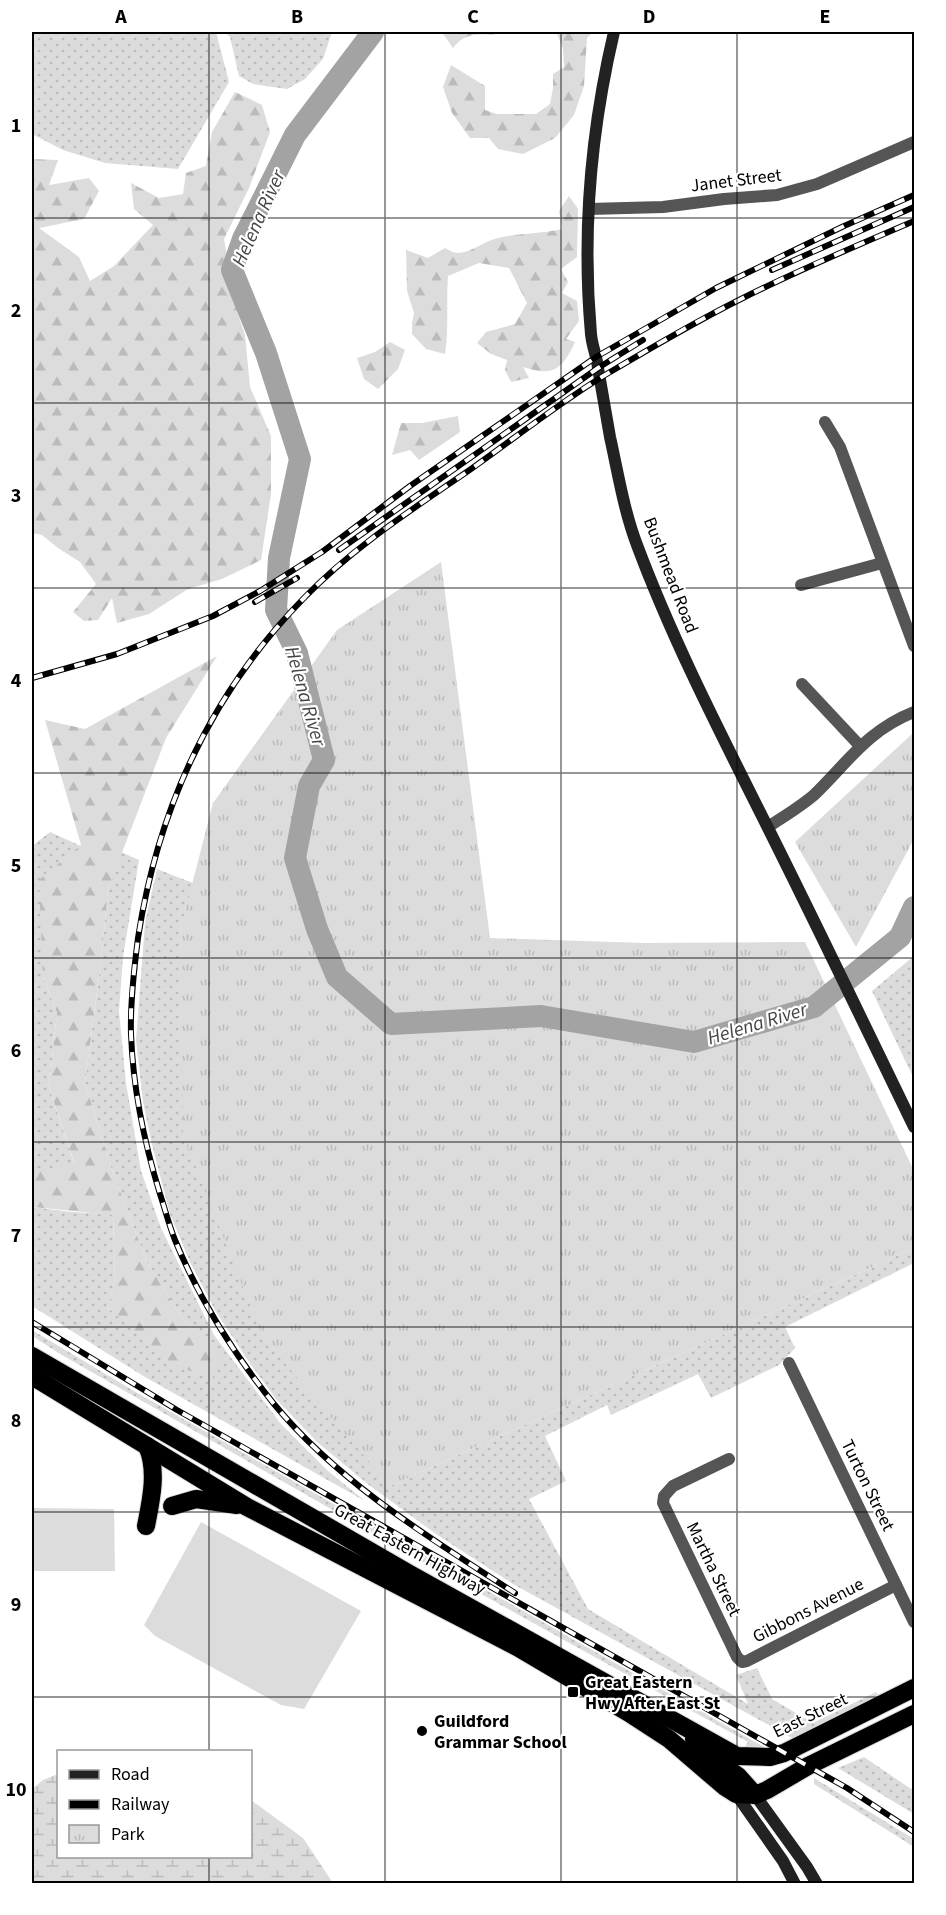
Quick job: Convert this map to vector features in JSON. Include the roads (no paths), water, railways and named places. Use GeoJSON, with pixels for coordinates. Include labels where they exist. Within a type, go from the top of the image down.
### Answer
{"type":"FeatureCollection","features":[{"type":"Feature","properties":{"kind":"highway","name":"Great Eastern Highway"},"geometry":{"type":"LineString","coordinates":[[32,1356],[367,1549],[689,1730],[699,1748],[738,1776],[755,1795]]}},
{"type":"Feature","properties":{"kind":"highway","name":"Great Eastern Highway"},"geometry":{"type":"LineString","coordinates":[[32,1376],[247,1507],[517,1647],[629,1713],[669,1739],[736,1794]]}},
{"type":"Feature","properties":{"kind":"highway"},"geometry":{"type":"LineString","coordinates":[[146,1526],[151,1504],[153,1474],[152,1460],[147,1446]]}},
{"type":"Feature","properties":{"kind":"highway"},"geometry":{"type":"LineString","coordinates":[[172,1506],[196,1499],[247,1507]]}},
{"type":"Feature","properties":{"kind":"highway","name":"East Street"},"geometry":{"type":"LineString","coordinates":[[689,1730],[737,1756],[770,1757],[915,1688]]}},
{"type":"Feature","properties":{"kind":"highway"},"geometry":{"type":"LineString","coordinates":[[736,1794],[755,1795],[771,1789],[807,1766],[915,1714]]}},
{"type":"Feature","properties":{"kind":"main road","name":"Bushmead Road"},"geometry":{"type":"LineString","coordinates":[[614,32],[600,97],[588,209],[588,298],[591,339],[616,467],[636,542],[687,663],[915,1127]]}},
{"type":"Feature","properties":{"kind":"main road"},"geometry":{"type":"LineString","coordinates":[[736,1794],[783,1861],[795,1884]]}},
{"type":"Feature","properties":{"kind":"main road"},"geometry":{"type":"LineString","coordinates":[[755,1795],[817,1884]]}},
{"type":"Feature","properties":{"kind":"street","name":"Janet Street"},"geometry":{"type":"LineString","coordinates":[[588,209],[663,207],[777,195],[817,184],[915,142]]}},
{"type":"Feature","properties":{"kind":"street"},"geometry":{"type":"LineString","coordinates":[[825,422],[840,447],[915,646]]}},
{"type":"Feature","properties":{"kind":"street"},"geometry":{"type":"LineString","coordinates":[[801,585],[882,563]]}},
{"type":"Feature","properties":{"kind":"street"},"geometry":{"type":"LineString","coordinates":[[802,684],[860,746]]}},
{"type":"Feature","properties":{"kind":"street"},"geometry":{"type":"LineString","coordinates":[[768,827],[813,796],[860,746],[894,719],[915,711]]}},
{"type":"Feature","properties":{"kind":"street","name":"Turton Street"},"geometry":{"type":"LineString","coordinates":[[789,1363],[915,1622]]}},
{"type":"Feature","properties":{"kind":"street","name":"Martha Street"},"geometry":{"type":"LineString","coordinates":[[729,1459],[673,1486],[664,1496],[663,1503],[737,1657]]}},
{"type":"Feature","properties":{"kind":"street","name":"Gibbons Avenue"},"geometry":{"type":"LineString","coordinates":[[737,1657],[742,1662],[747,1661],[896,1585]]}},
{"type":"Feature","properties":{"kind":"waterway","name":"Helena River"},"geometry":{"type":"LineString","coordinates":[[373,32],[295,135],[243,239],[232,270],[266,353],[300,459],[279,558],[276,610],[297,653],[324,760],[309,786],[295,858],[317,929],[337,977],[391,1024],[541,1016],[694,1042],[814,1007],[900,937],[914,907]]}},
{"type":"Feature","properties":{"kind":"railway"},"geometry":{"type":"LineString","coordinates":[[32,678],[117,654],[213,616],[260,591],[322,552],[410,486],[596,357],[716,288],[914,195]]}},
{"type":"Feature","properties":{"kind":"railway"},"geometry":{"type":"LineString","coordinates":[[772,270],[914,207]]}},
{"type":"Feature","properties":{"kind":"railway"},"geometry":{"type":"LineString","coordinates":[[515,1593],[387,1508],[356,1484],[300,1433],[274,1404],[231,1346],[206,1305],[185,1262],[171,1229],[149,1155],[140,1115],[132,1054],[131,1010],[138,938],[159,843],[194,755],[216,713],[242,673],[271,635],[304,598],[363,545],[605,375],[739,300],[914,221]]}},
{"type":"Feature","properties":{"kind":"railway"},"geometry":{"type":"LineString","coordinates":[[339,550],[598,368],[643,340]]}},
{"type":"Feature","properties":{"kind":"railway"},"geometry":{"type":"LineString","coordinates":[[255,602],[297,578]]}},
{"type":"Feature","properties":{"kind":"railway"},"geometry":{"type":"LineString","coordinates":[[32,1322],[177,1410],[847,1788],[914,1832]]}},
{"type":"Feature","properties":{"kind":"place","name":"Great Eastern Hwy After East St"},"geometry":{"type":"Point","coordinates":[573,1692]}},
{"type":"Feature","properties":{"kind":"place","name":"Guildford Grammar School"},"geometry":{"type":"Point","coordinates":[422,1731]}}]}
